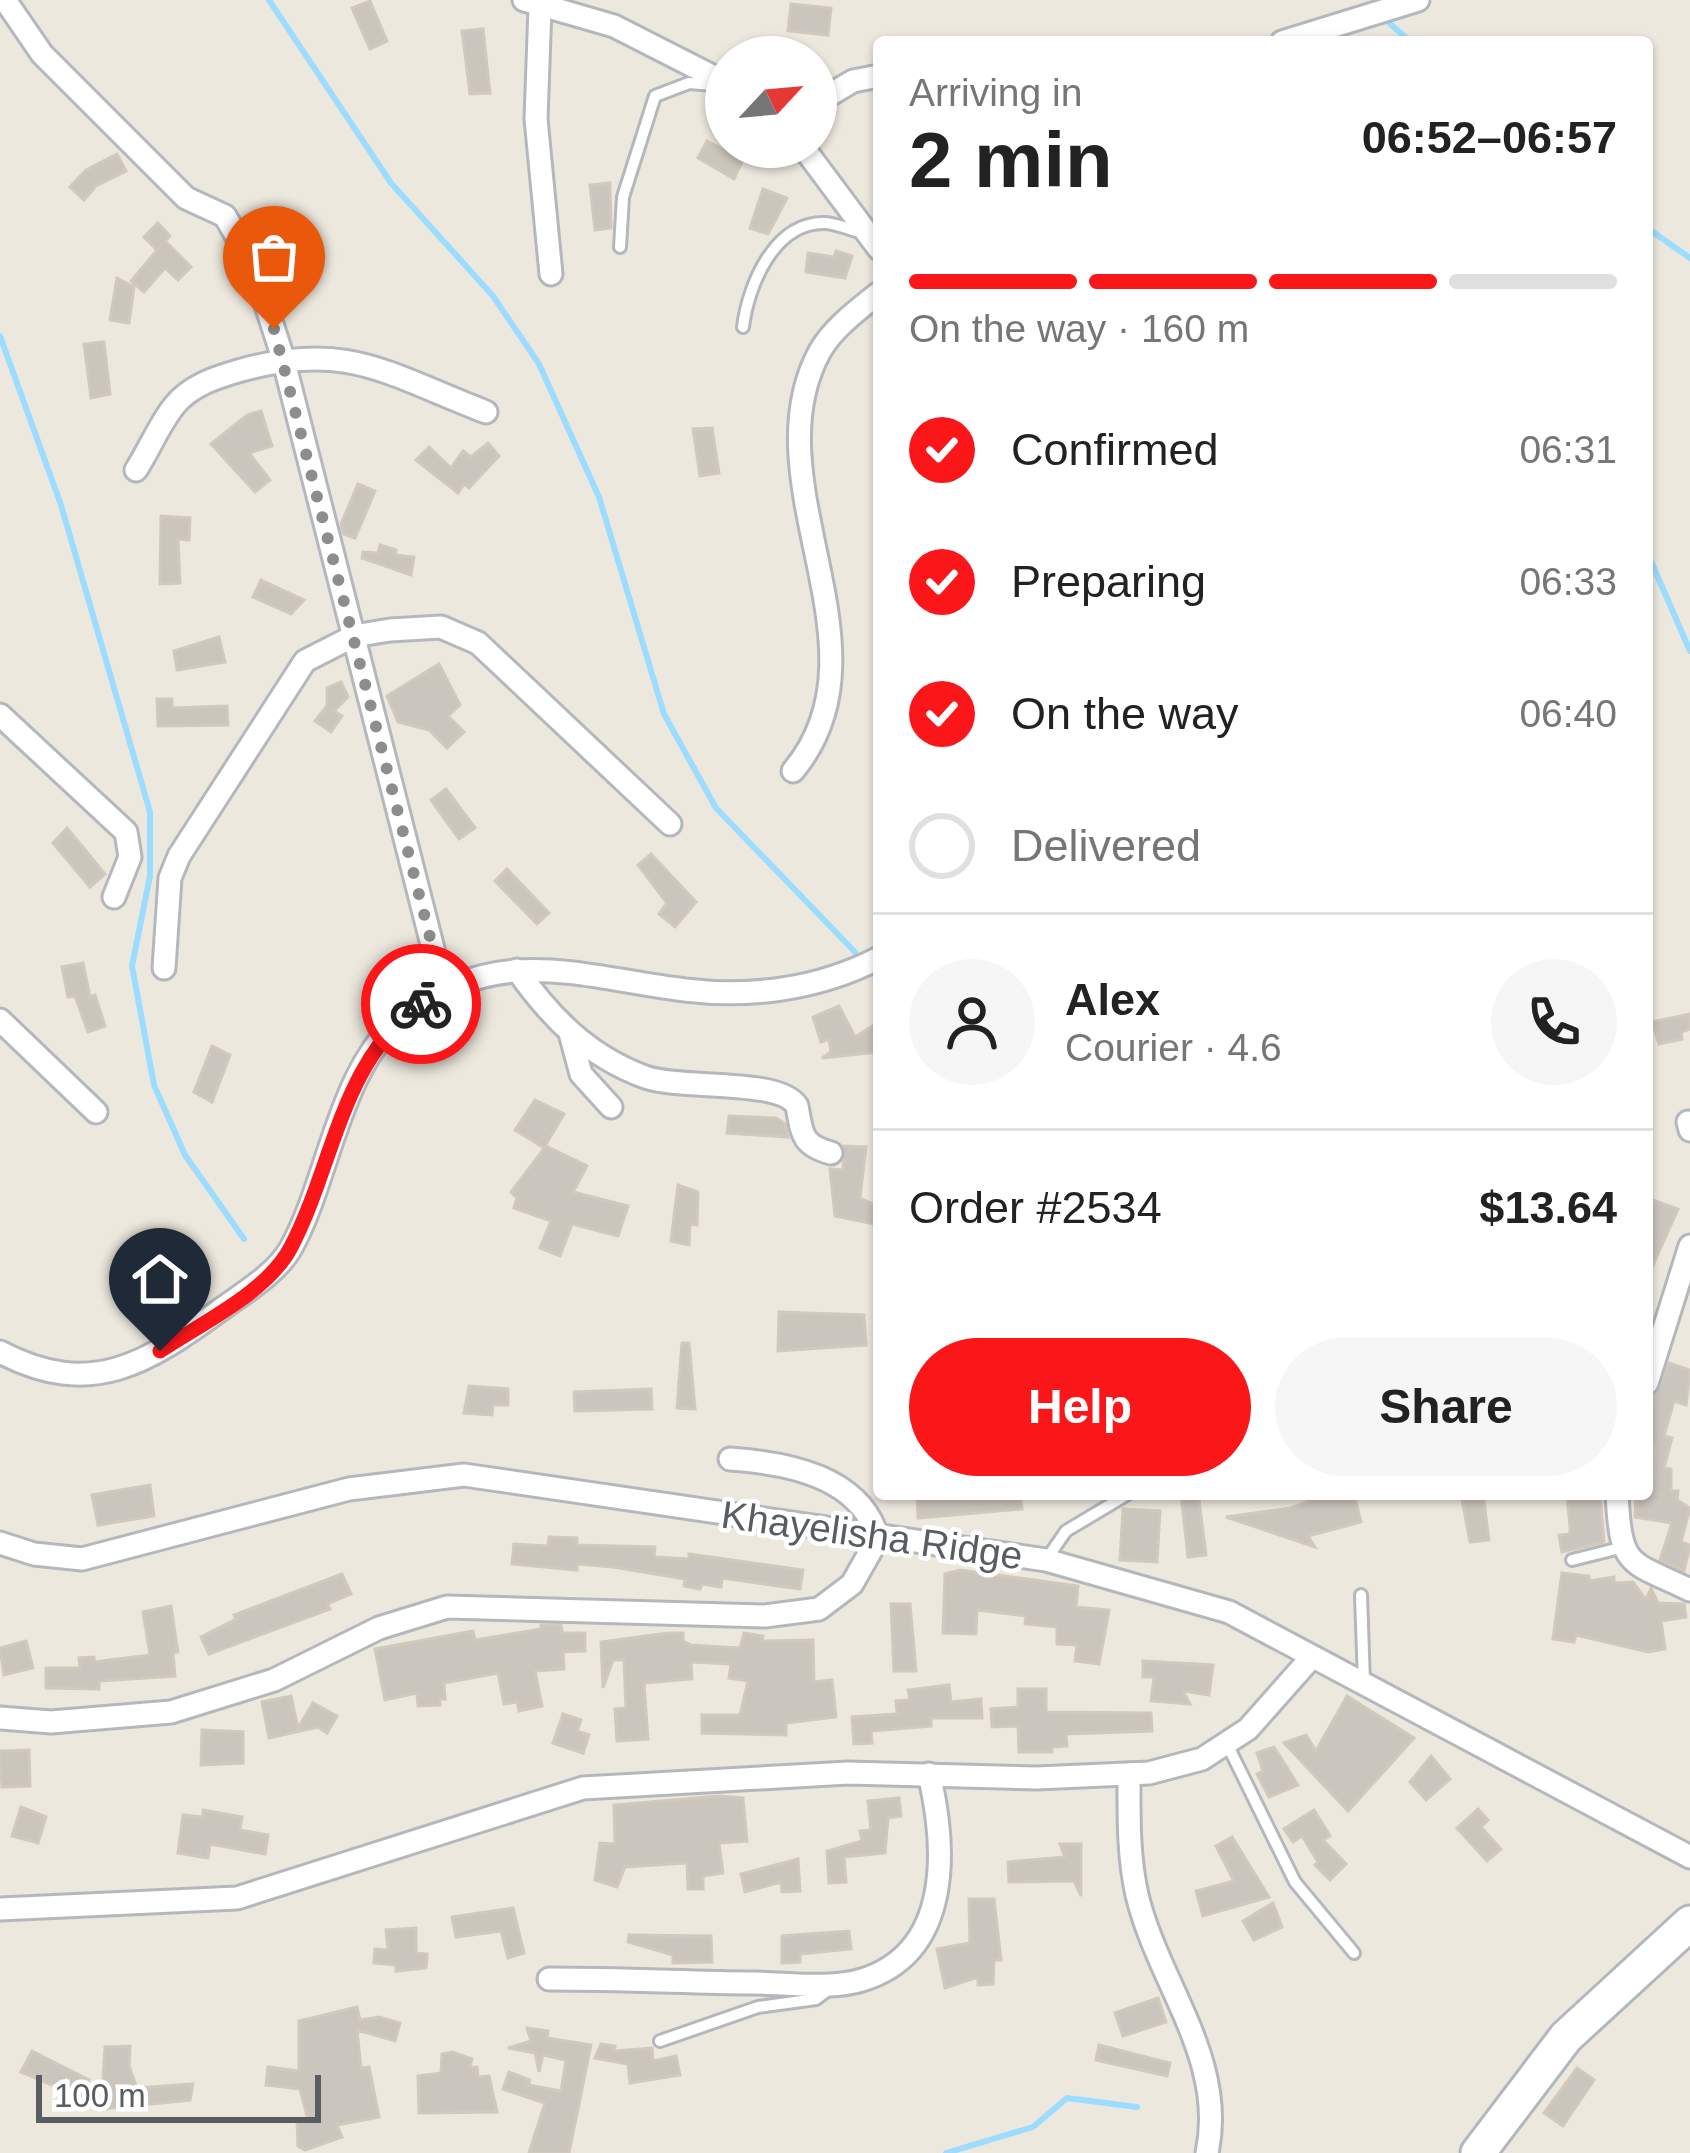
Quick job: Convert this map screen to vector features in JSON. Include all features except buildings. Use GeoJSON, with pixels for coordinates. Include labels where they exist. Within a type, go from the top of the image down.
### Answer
{"type":"FeatureCollection","features":[{"type":"Feature","properties":{"kind":"street"},"geometry":{"type":"LineString","coordinates":[[5,0],[42,55],[186,198],[225,216],[253,266],[283,358],[443,988]]}},
{"type":"Feature","properties":{"kind":"street"},"geometry":{"type":"LineString","coordinates":[[1301,36],[1418,0]]}},
{"type":"Feature","properties":{"kind":"street"},"geometry":{"type":"LineString","coordinates":[[551,274],[536,119],[532,4],[614,26],[705,73]]}},
{"type":"Feature","properties":{"kind":"street"},"geometry":{"type":"LineString","coordinates":[[837,91],[873,77]]}},
{"type":"Feature","properties":{"kind":"street"},"geometry":{"type":"LineString","coordinates":[[818,168],[873,242]]}},
{"type":"Feature","properties":{"kind":"street"},"geometry":{"type":"LineString","coordinates":[[793,771],[822,730],[832,675],[802,454],[807,384],[821,349],[873,299]]}},
{"type":"Feature","properties":{"kind":"street"},"geometry":{"type":"LineString","coordinates":[[136,470],[175,405],[192,391],[208,380],[283,358],[344,359],[486,412]]}},
{"type":"Feature","properties":{"kind":"street"},"geometry":{"type":"LineString","coordinates":[[164,968],[170,878],[179,856],[305,661],[354,636],[441,627],[478,643],[670,824]]}},
{"type":"Feature","properties":{"kind":"street"},"geometry":{"type":"LineString","coordinates":[[0,715],[126,832],[130,857],[114,897]]}},
{"type":"Feature","properties":{"kind":"street"},"geometry":{"type":"LineString","coordinates":[[0,1352],[52,1374],[104,1375],[160,1351],[252,1287],[290,1250],[355,1086],[385,1033],[443,988],[517,970],[582,970],[686,990],[782,991],[873,960]]}},
{"type":"Feature","properties":{"kind":"street"},"geometry":{"type":"LineString","coordinates":[[517,970],[570,1033],[613,1063],[668,1084],[781,1092],[797,1106],[798,1130],[805,1141],[831,1153]]}},
{"type":"Feature","properties":{"kind":"street"},"geometry":{"type":"LineString","coordinates":[[0,1020],[95,1112]]}},
{"type":"Feature","properties":{"kind":"street"},"geometry":{"type":"LineString","coordinates":[[570,1033],[581,1074],[611,1107]]}},
{"type":"Feature","properties":{"kind":"street"},"geometry":{"type":"LineString","coordinates":[[1653,1364],[1690,1246]]}},
{"type":"Feature","properties":{"kind":"street"},"geometry":{"type":"LineString","coordinates":[[0,1718],[51,1722],[171,1712],[274,1680],[379,1628],[447,1607],[765,1616],[819,1609],[852,1584],[878,1538],[870,1516],[810,1470],[730,1459]]}},
{"type":"Feature","properties":{"kind":"street","name":"Khayelisha Ridge"},"geometry":{"type":"LineString","coordinates":[[0,1543],[34,1554],[82,1558],[349,1489],[464,1475],[1046,1560],[1199,1600],[1268,1632],[1310,1659],[1690,1857]]}},
{"type":"Feature","properties":{"kind":"street"},"geometry":{"type":"LineString","coordinates":[[870,1516],[876,1500]]}},
{"type":"Feature","properties":{"kind":"street"},"geometry":{"type":"LineString","coordinates":[[1617,1500],[1620,1548],[1637,1568],[1690,1590]]}},
{"type":"Feature","properties":{"kind":"street"},"geometry":{"type":"LineString","coordinates":[[0,1909],[237,1898],[583,1788],[928,1774],[1129,1774],[1202,1759],[1267,1713],[1310,1659]]}},
{"type":"Feature","properties":{"kind":"street"},"geometry":{"type":"LineString","coordinates":[[549,1979],[836,1983],[883,1970],[926,1925],[941,1874],[940,1822],[928,1774]]}},
{"type":"Feature","properties":{"kind":"street"},"geometry":{"type":"LineString","coordinates":[[1129,1774],[1129,1840],[1137,1895],[1210,2090],[1207,2153]]}},
{"type":"Feature","properties":{"kind":"street"},"geometry":{"type":"LineString","coordinates":[[1478,2153],[1565,2037],[1690,1923]]}},
{"type":"Feature","properties":{"kind":"lane"},"geometry":{"type":"LineString","coordinates":[[620,248],[623,197],[656,96],[689,83],[705,83]]}},
{"type":"Feature","properties":{"kind":"lane"},"geometry":{"type":"LineString","coordinates":[[742,327],[758,275],[787,240],[818,224],[873,242]]}},
{"type":"Feature","properties":{"kind":"lane"},"geometry":{"type":"LineString","coordinates":[[1046,1560],[1066,1531],[1118,1500]]}},
{"type":"Feature","properties":{"kind":"lane"},"geometry":{"type":"LineString","coordinates":[[1572,1560],[1620,1548]]}},
{"type":"Feature","properties":{"kind":"lane"},"geometry":{"type":"LineString","coordinates":[[1361,1595],[1364,1687]]}},
{"type":"Feature","properties":{"kind":"lane"},"geometry":{"type":"LineString","coordinates":[[1226,1741],[1295,1882],[1354,1953]]}},
{"type":"Feature","properties":{"kind":"lane"},"geometry":{"type":"LineString","coordinates":[[660,2041],[746,2011],[816,1999],[836,1983]]}},
{"type":"Feature","properties":{"kind":"waterway"},"geometry":{"type":"LineString","coordinates":[[269,0],[391,183],[493,296],[539,364],[599,497],[664,714],[716,808],[855,952]]}},
{"type":"Feature","properties":{"kind":"waterway"},"geometry":{"type":"LineString","coordinates":[[1389,23],[1404,36]]}},
{"type":"Feature","properties":{"kind":"waterway"},"geometry":{"type":"LineString","coordinates":[[1653,232],[1690,258]]}},
{"type":"Feature","properties":{"kind":"waterway"},"geometry":{"type":"LineString","coordinates":[[0,336],[61,505],[150,812],[150,876],[132,966],[154,1085],[185,1155],[244,1239]]}},
{"type":"Feature","properties":{"kind":"waterway"},"geometry":{"type":"LineString","coordinates":[[1653,566],[1690,651]]}},
{"type":"Feature","properties":{"kind":"waterway"},"geometry":{"type":"LineString","coordinates":[[946,2153],[1033,2127],[1067,2098],[1137,2107]]}},
{"type":"Feature","properties":{"kind":"way so far"},"geometry":{"type":"LineString","coordinates":[[274,329],[443,988],[421,1004]]}},
{"type":"Feature","properties":{"kind":"route"},"geometry":{"type":"LineString","coordinates":[[160,1351],[252,1287],[290,1250],[355,1086],[385,1033],[421,1004]]}}]}
